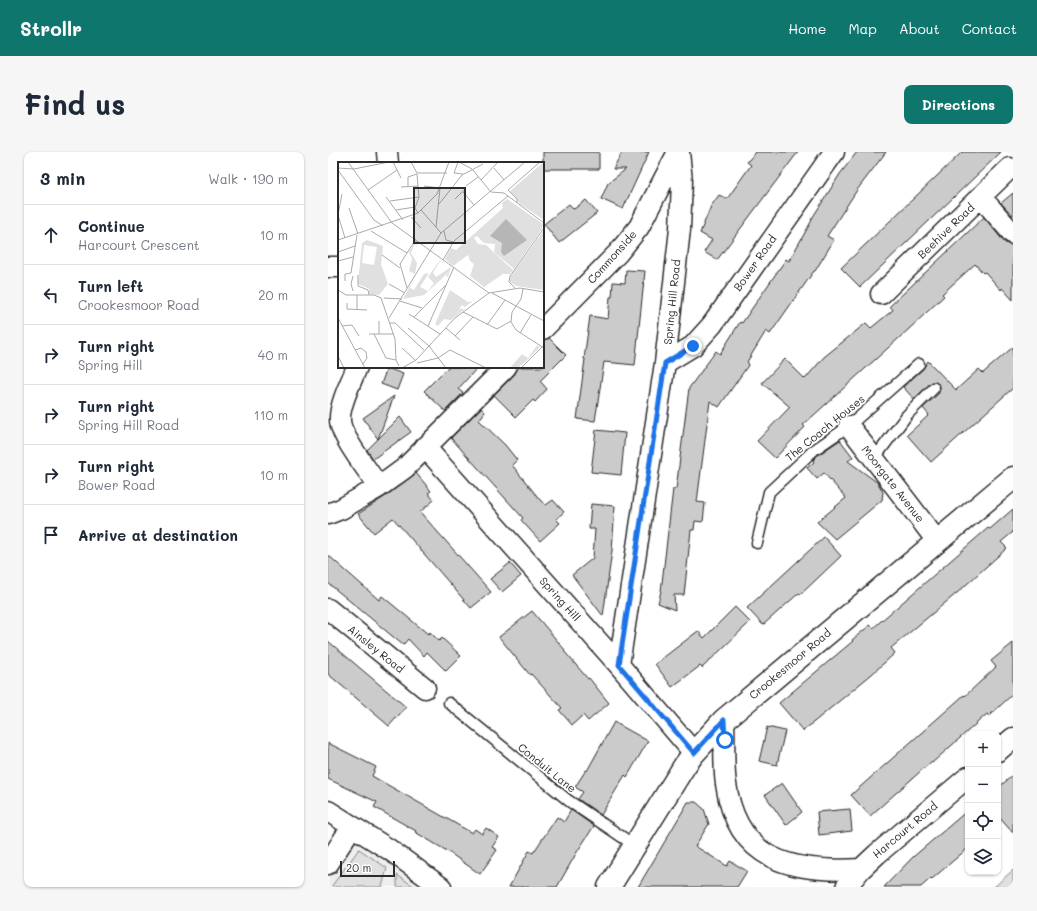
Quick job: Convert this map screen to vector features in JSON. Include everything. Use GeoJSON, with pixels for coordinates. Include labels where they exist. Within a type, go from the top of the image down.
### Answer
{"type":"FeatureCollection","features":[{"type":"Feature","properties":{"kind":"street"},"geometry":{"type":"LineString","coordinates":[[387,152],[388,162]]}},
{"type":"Feature","properties":{"kind":"street","name":"Commonside"},"geometry":{"type":"LineString","coordinates":[[544,328],[618,253],[639,227],[679,152]]}},
{"type":"Feature","properties":{"kind":"street","name":"Spring Hill Road"},"geometry":{"type":"LineString","coordinates":[[619,665],[665,363],[680,229],[682,181],[679,152]]}},
{"type":"Feature","properties":{"kind":"street","name":"Bower Road"},"geometry":{"type":"LineString","coordinates":[[665,363],[693,346],[712,325],[834,152]]}},
{"type":"Feature","properties":{"kind":"street","name":"Beehive Road"},"geometry":{"type":"LineString","coordinates":[[881,294],[1010,168]]}},
{"type":"Feature","properties":{"kind":"street"},"geometry":{"type":"LineString","coordinates":[[981,196],[1013,234]]}},
{"type":"Feature","properties":{"kind":"street"},"geometry":{"type":"LineString","coordinates":[[355,368],[336,402],[341,411],[339,422],[343,434],[379,487]]}},
{"type":"Feature","properties":{"kind":"street"},"geometry":{"type":"LineString","coordinates":[[328,514],[379,487],[405,468],[505,368]]}},
{"type":"Feature","properties":{"kind":"street","name":"Moorgate Avenue"},"geometry":{"type":"LineString","coordinates":[[849,426],[938,541]]}},
{"type":"Feature","properties":{"kind":"street","name":"Spring Hill"},"geometry":{"type":"LineString","coordinates":[[425,447],[619,665],[694,753]]}},
{"type":"Feature","properties":{"kind":"street","name":"Crookesmoor Road"},"geometry":{"type":"LineString","coordinates":[[609,887],[634,845],[694,753],[724,720],[1013,478]]}},
{"type":"Feature","properties":{"kind":"street","name":"Ainsley Road"},"geometry":{"type":"LineString","coordinates":[[328,609],[425,688]]}},
{"type":"Feature","properties":{"kind":"street"},"geometry":{"type":"LineString","coordinates":[[724,720],[726,784],[730,802],[737,821],[748,840],[756,848],[772,858],[799,867],[825,870],[861,869]]}},
{"type":"Feature","properties":{"kind":"street"},"geometry":{"type":"LineString","coordinates":[[1001,748],[1013,738]]}},
{"type":"Feature","properties":{"kind":"street","name":"Harcourt Road"},"geometry":{"type":"LineString","coordinates":[[846,887],[861,869],[877,854],[965,780]]}},
{"type":"Feature","properties":{"kind":"street"},"geometry":{"type":"LineString","coordinates":[[328,811],[390,850],[441,887]]}},
{"type":"Feature","properties":{"kind":"street"},"geometry":{"type":"LineString","coordinates":[[328,864],[352,826]]}},
{"type":"Feature","properties":{"kind":"lane","name":"The Coach Houses"},"geometry":{"type":"LineString","coordinates":[[757,544],[769,492],[814,450],[849,426],[919,364]]}},
{"type":"Feature","properties":{"kind":"lane"},"geometry":{"type":"LineString","coordinates":[[874,459],[907,415],[934,388]]}},
{"type":"Feature","properties":{"kind":"lane","name":"Conduit Lane"},"geometry":{"type":"LineString","coordinates":[[449,703],[569,801],[634,845]]}},
{"type":"Feature","properties":{"kind":"shaded area"},"geometry":{"type":"Polygon","coordinates":[[[352,826],[441,887],[328,887],[328,864],[352,826]]]}},
{"type":"Feature","properties":{"kind":"shaded area"},"geometry":{"type":"Polygon","coordinates":[[[359,849],[387,868],[382,887],[331,887],[359,849]]]}},
{"type":"Feature","properties":{"kind":"shaded area"},"geometry":{"type":"Polygon","coordinates":[[[1013,870],[1013,887],[994,887],[1013,870]]]}},
{"type":"Feature","properties":{"kind":"shaded area"},"geometry":{"type":"Polygon","coordinates":[[[397,875],[415,887],[397,887],[397,875]]]}},
{"type":"Feature","properties":{"kind":"building"},"geometry":{"type":"Polygon","coordinates":[[[543,152],[599,152],[599,169],[544,169],[543,152]]]}},
{"type":"Feature","properties":{"kind":"building"},"geometry":{"type":"Polygon","coordinates":[[[622,152],[649,152],[623,209],[601,199],[608,183],[626,169],[613,169],[622,152]]]}},
{"type":"Feature","properties":{"kind":"building"},"geometry":{"type":"Polygon","coordinates":[[[756,152],[798,152],[717,260],[704,252],[712,240],[700,233],[711,206],[719,195],[727,199],[751,165],[747,162],[756,152]]]}},
{"type":"Feature","properties":{"kind":"building"},"geometry":{"type":"Polygon","coordinates":[[[857,152],[886,152],[857,190],[827,236],[834,240],[815,271],[770,334],[766,331],[747,362],[749,364],[719,407],[710,401],[697,502],[705,503],[703,522],[695,521],[694,530],[691,530],[684,595],[674,595],[675,610],[658,603],[661,591],[673,489],[676,489],[689,388],[716,351],[720,354],[740,322],[742,323],[786,259],[789,261],[811,220],[840,174],[857,152]]]}},
{"type":"Feature","properties":{"kind":"building"},"geometry":{"type":"Polygon","coordinates":[[[962,152],[1001,152],[860,287],[841,268],[962,152]]]}},
{"type":"Feature","properties":{"kind":"building"},"geometry":{"type":"Polygon","coordinates":[[[1013,193],[1013,216],[1001,203],[1013,193]]]}},
{"type":"Feature","properties":{"kind":"building"},"geometry":{"type":"Polygon","coordinates":[[[586,200],[597,213],[559,243],[544,224],[569,204],[574,209],[586,200]]]}},
{"type":"Feature","properties":{"kind":"building"},"geometry":{"type":"Polygon","coordinates":[[[984,217],[1004,242],[1009,245],[1013,245],[1013,300],[975,264],[942,294],[944,296],[909,329],[803,425],[805,427],[775,458],[757,441],[790,407],[762,383],[785,359],[805,379],[824,357],[866,323],[871,328],[893,310],[890,306],[984,217]]]}},
{"type":"Feature","properties":{"kind":"building"},"geometry":{"type":"Polygon","coordinates":[[[626,270],[645,271],[635,365],[604,362],[595,421],[577,419],[590,316],[608,319],[613,282],[625,283],[626,270]]]}},
{"type":"Feature","properties":{"kind":"building"},"geometry":{"type":"Polygon","coordinates":[[[549,338],[566,355],[540,381],[547,389],[535,402],[533,400],[516,417],[494,395],[514,375],[518,368],[544,368],[544,340],[549,338]]]}},
{"type":"Feature","properties":{"kind":"building"},"geometry":{"type":"Polygon","coordinates":[[[1013,347],[1013,388],[931,462],[907,435],[929,415],[923,408],[939,393],[940,386],[936,382],[932,382],[914,399],[903,387],[923,369],[928,361],[956,390],[979,369],[983,373],[1013,347]]]}},
{"type":"Feature","properties":{"kind":"building"},"geometry":{"type":"Polygon","coordinates":[[[387,368],[403,374],[397,390],[381,384],[387,368]]]}},
{"type":"Feature","properties":{"kind":"building"},"geometry":{"type":"Polygon","coordinates":[[[447,368],[477,368],[458,389],[463,393],[445,411],[424,391],[447,368]]]}},
{"type":"Feature","properties":{"kind":"building"},"geometry":{"type":"Polygon","coordinates":[[[394,396],[378,439],[363,418],[394,396]]]}},
{"type":"Feature","properties":{"kind":"building"},"geometry":{"type":"Polygon","coordinates":[[[481,408],[485,412],[479,420],[505,445],[517,460],[512,465],[541,501],[546,505],[553,500],[564,512],[556,519],[560,523],[540,541],[521,520],[523,518],[451,438],[481,408]]]}},
{"type":"Feature","properties":{"kind":"building"},"geometry":{"type":"Polygon","coordinates":[[[400,417],[411,432],[373,459],[367,450],[400,417]]]}},
{"type":"Feature","properties":{"kind":"building"},"geometry":{"type":"Polygon","coordinates":[[[596,430],[625,433],[621,475],[591,472],[596,430]]]}},
{"type":"Feature","properties":{"kind":"building"},"geometry":{"type":"Polygon","coordinates":[[[840,440],[853,457],[848,461],[878,483],[883,492],[882,500],[835,539],[817,522],[846,498],[824,473],[817,479],[807,468],[814,462],[813,460],[818,455],[840,440]]]}},
{"type":"Feature","properties":{"kind":"building"},"geometry":{"type":"Polygon","coordinates":[[[416,473],[431,491],[428,493],[434,500],[420,512],[491,592],[471,608],[393,518],[374,533],[358,514],[386,496],[416,473]]]}},
{"type":"Feature","properties":{"kind":"building"},"geometry":{"type":"Polygon","coordinates":[[[591,504],[615,506],[612,551],[603,616],[572,575],[593,558],[595,529],[589,529],[591,504]]]}},
{"type":"Feature","properties":{"kind":"building"},"geometry":{"type":"Polygon","coordinates":[[[1013,509],[1013,532],[1001,542],[1007,548],[957,593],[891,648],[895,653],[872,674],[803,731],[779,703],[870,625],[873,628],[988,528],[990,529],[1013,509]]]}},
{"type":"Feature","properties":{"kind":"building"},"geometry":{"type":"Polygon","coordinates":[[[824,537],[841,556],[800,595],[799,593],[763,625],[747,608],[824,537]]]}},
{"type":"Feature","properties":{"kind":"building"},"geometry":{"type":"Polygon","coordinates":[[[328,555],[379,600],[382,596],[428,634],[430,632],[439,641],[442,638],[461,656],[446,671],[427,652],[424,656],[408,639],[403,645],[328,583],[328,555]]]}},
{"type":"Feature","properties":{"kind":"building"},"geometry":{"type":"Polygon","coordinates":[[[510,563],[521,576],[502,592],[490,579],[510,563]]]}},
{"type":"Feature","properties":{"kind":"building"},"geometry":{"type":"Polygon","coordinates":[[[735,607],[750,622],[702,668],[700,666],[672,687],[655,664],[698,631],[704,638],[735,607]]]}},
{"type":"Feature","properties":{"kind":"building"},"geometry":{"type":"Polygon","coordinates":[[[532,611],[609,703],[588,721],[583,715],[572,725],[559,710],[562,708],[531,674],[530,675],[499,637],[532,611]]]}},
{"type":"Feature","properties":{"kind":"building"},"geometry":{"type":"Polygon","coordinates":[[[328,641],[406,707],[389,726],[328,674],[328,641]]]}},
{"type":"Feature","properties":{"kind":"building"},"geometry":{"type":"Polygon","coordinates":[[[1013,643],[1013,694],[989,716],[987,714],[968,731],[965,731],[965,734],[870,816],[851,795],[964,695],[965,696],[996,667],[991,661],[1013,643]]]}},
{"type":"Feature","properties":{"kind":"building"},"geometry":{"type":"Polygon","coordinates":[[[614,722],[648,741],[627,777],[625,775],[601,815],[578,799],[583,792],[575,787],[586,770],[587,771],[614,722]]]}},
{"type":"Feature","properties":{"kind":"building"},"geometry":{"type":"Polygon","coordinates":[[[767,727],[785,731],[777,765],[759,761],[767,727]]]}},
{"type":"Feature","properties":{"kind":"building"},"geometry":{"type":"Polygon","coordinates":[[[328,743],[376,767],[372,776],[472,833],[475,829],[482,834],[486,828],[499,837],[492,847],[497,850],[480,874],[447,851],[415,832],[416,831],[374,807],[377,802],[328,779],[328,743]]]}},
{"type":"Feature","properties":{"kind":"building"},"geometry":{"type":"Polygon","coordinates":[[[1013,775],[1013,833],[1001,819],[1001,785],[1013,775]]]}},
{"type":"Feature","properties":{"kind":"building"},"geometry":{"type":"Polygon","coordinates":[[[782,783],[802,812],[786,825],[765,795],[782,783]]]}},
{"type":"Feature","properties":{"kind":"building"},"geometry":{"type":"Polygon","coordinates":[[[688,802],[696,802],[704,809],[709,824],[695,846],[727,866],[730,861],[747,871],[737,887],[638,887],[688,802]]]}},
{"type":"Feature","properties":{"kind":"building"},"geometry":{"type":"Polygon","coordinates":[[[850,809],[852,831],[819,835],[817,812],[850,809]]]}},
{"type":"Feature","properties":{"kind":"building"},"geometry":{"type":"Polygon","coordinates":[[[571,810],[594,826],[557,887],[509,887],[529,851],[533,853],[557,817],[564,822],[571,810]]]}},
{"type":"Feature","properties":{"kind":"building"},"geometry":{"type":"Polygon","coordinates":[[[965,813],[965,851],[921,887],[884,887],[913,857],[965,813]]]}},
{"type":"Feature","properties":{"kind":"route"},"geometry":{"type":"LineString","coordinates":[[693,346],[665,363],[619,665],[694,753],[724,720],[725,740]]}}]}
